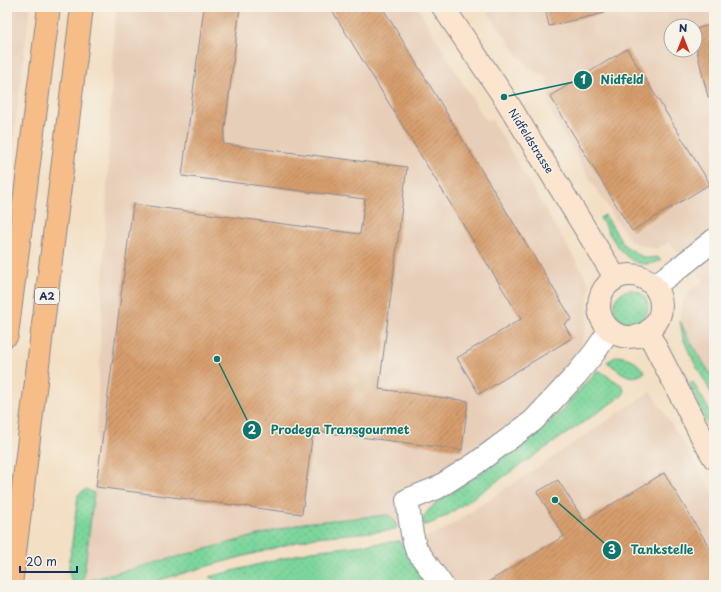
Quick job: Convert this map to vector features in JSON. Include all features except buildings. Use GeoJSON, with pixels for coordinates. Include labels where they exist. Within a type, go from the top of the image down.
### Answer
{"type":"FeatureCollection","features":[{"type":"Feature","properties":{"kind":"highway"},"geometry":{"type":"LineString","coordinates":[[7,335],[49,7]]}},
{"type":"Feature","properties":{"kind":"highway","name":"A2"},"geometry":{"type":"LineString","coordinates":[[11,585],[82,7]]}},
{"type":"Feature","properties":{"kind":"street","name":"Nidfeldstrasse"},"geometry":{"type":"LineString","coordinates":[[443,7],[504,97],[615,279]]}},
{"type":"Feature","properties":{"kind":"street"},"geometry":{"type":"LineString","coordinates":[[654,286],[714,240]]}},
{"type":"Feature","properties":{"kind":"street"},"geometry":{"type":"LineString","coordinates":[[632,275],[640,276],[648,280],[654,286],[659,294],[661,311],[659,319],[654,327],[647,333],[628,338],[618,335],[610,330],[600,316],[599,307],[603,291],[608,284],[623,276],[632,275]]}},
{"type":"Feature","properties":{"kind":"street"},"geometry":{"type":"LineString","coordinates":[[442,585],[416,549],[412,534],[407,500],[437,488],[476,464],[534,421],[577,374],[610,330]]}},
{"type":"Feature","properties":{"kind":"street"},"geometry":{"type":"LineString","coordinates":[[647,333],[714,458]]}},
{"type":"Feature","properties":{"kind":"shaded area"},"geometry":{"type":"Polygon","coordinates":[[[7,7],[30,7],[7,192],[7,7]]]}},
{"type":"Feature","properties":{"kind":"shaded area"},"geometry":{"type":"Polygon","coordinates":[[[117,7],[418,7],[486,121],[491,119],[509,148],[586,278],[590,286],[588,298],[588,320],[579,349],[561,374],[536,404],[490,441],[460,462],[429,479],[407,486],[397,527],[394,520],[303,523],[83,582],[94,493],[114,28],[117,7]]]}},
{"type":"Feature","properties":{"kind":"shaded area"},"geometry":{"type":"Polygon","coordinates":[[[484,7],[714,7],[714,380],[687,336],[680,321],[683,301],[694,288],[704,280],[669,243],[655,249],[630,241],[588,176],[549,110],[547,75],[537,73],[530,69],[518,55],[484,7]]]}},
{"type":"Feature","properties":{"kind":"shaded area"},"geometry":{"type":"Polygon","coordinates":[[[651,391],[714,494],[714,585],[428,585],[399,541],[426,537],[444,530],[651,391]]]}},
{"type":"Feature","properties":{"kind":"green space"},"geometry":{"type":"Polygon","coordinates":[[[605,215],[624,245],[644,258],[657,257],[661,260],[650,264],[631,260],[617,246],[600,218],[605,215]]]}},
{"type":"Feature","properties":{"kind":"green space"},"geometry":{"type":"Polygon","coordinates":[[[628,290],[634,290],[643,295],[647,301],[647,313],[643,319],[634,324],[628,324],[619,319],[614,310],[614,304],[619,295],[628,290]]]}},
{"type":"Feature","properties":{"kind":"green space"},"geometry":{"type":"Polygon","coordinates":[[[680,321],[687,336],[714,380],[714,398],[690,354],[683,338],[680,321]]]}},
{"type":"Feature","properties":{"kind":"green space"},"geometry":{"type":"Polygon","coordinates":[[[617,356],[633,361],[645,372],[634,377],[620,372],[607,362],[617,356]]]}},
{"type":"Feature","properties":{"kind":"green space"},"geometry":{"type":"Polygon","coordinates":[[[598,370],[623,386],[623,395],[449,514],[434,522],[424,525],[423,521],[425,514],[434,505],[540,432],[598,370]]]}},
{"type":"Feature","properties":{"kind":"green space"},"geometry":{"type":"Polygon","coordinates":[[[693,382],[714,418],[714,441],[689,383],[693,382]]]}},
{"type":"Feature","properties":{"kind":"green space"},"geometry":{"type":"Polygon","coordinates":[[[86,489],[94,493],[83,582],[303,523],[387,515],[392,518],[397,527],[394,530],[315,537],[142,585],[74,585],[70,576],[69,566],[78,495],[86,489]]]}},
{"type":"Feature","properties":{"kind":"green space"},"geometry":{"type":"Polygon","coordinates":[[[399,541],[428,585],[226,585],[209,577],[311,551],[399,541]]]}},
{"type":"Feature","properties":{"kind":"place","name":"Nidfeld"},"geometry":{"type":"Point","coordinates":[504,97]}},
{"type":"Feature","properties":{"kind":"place","name":"Prodega Transgourmet"},"geometry":{"type":"Point","coordinates":[217,359]}},
{"type":"Feature","properties":{"kind":"place","name":"Tankstelle"},"geometry":{"type":"Point","coordinates":[555,500]}}]}
